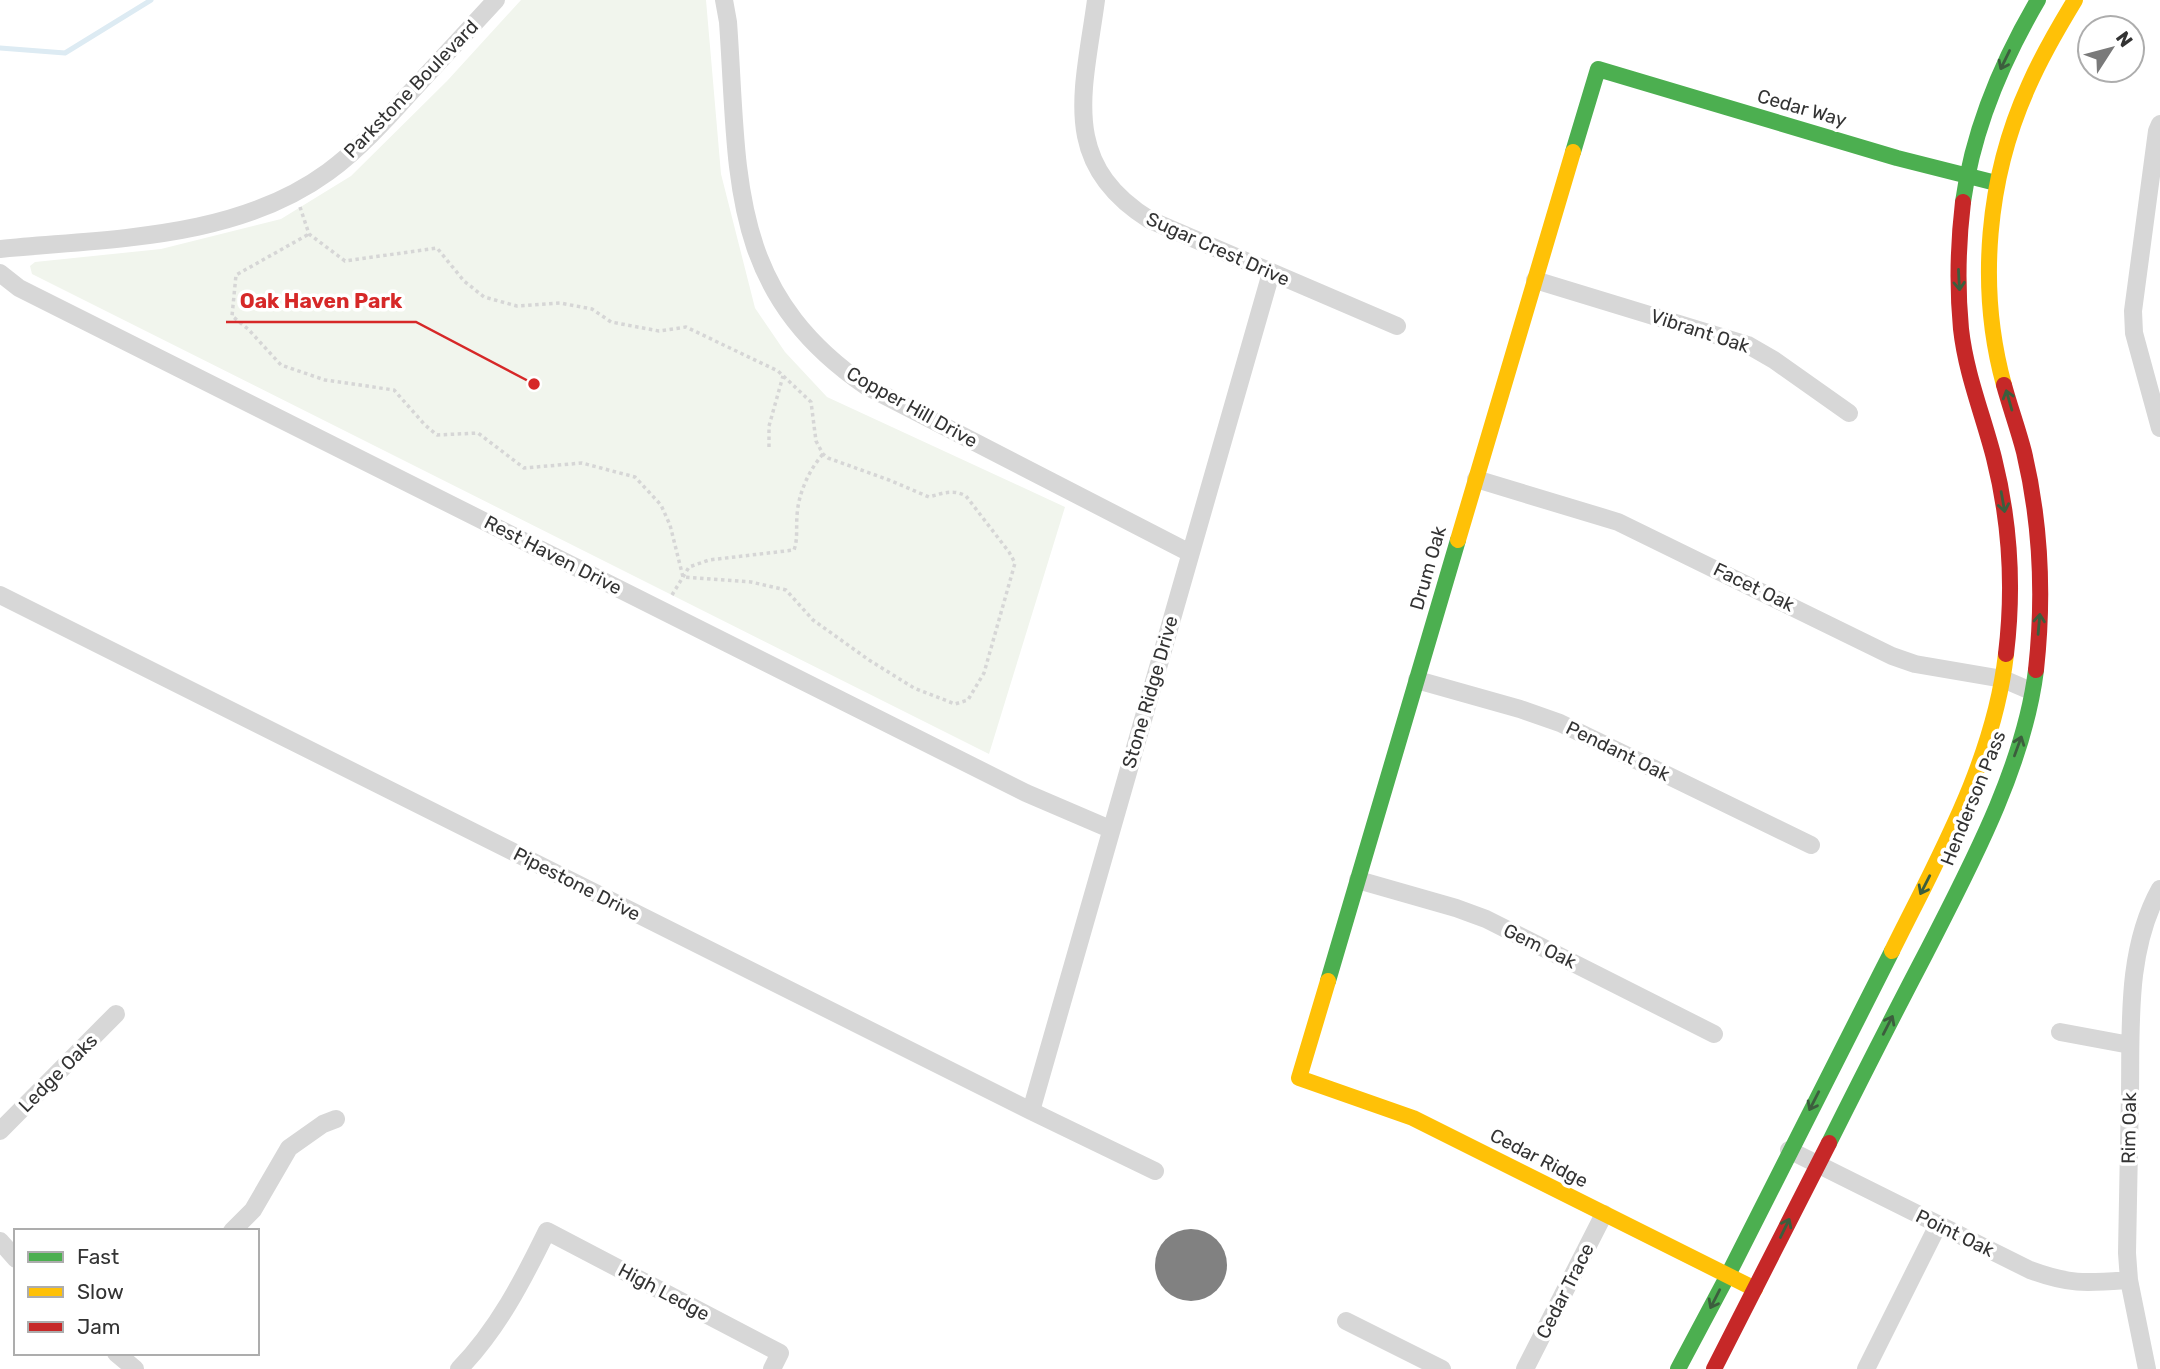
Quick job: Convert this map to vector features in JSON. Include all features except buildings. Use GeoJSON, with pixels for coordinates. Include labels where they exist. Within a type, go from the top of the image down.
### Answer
{"type":"FeatureCollection","features":[{"type":"Feature","properties":{"kind":"street","name":"Parkstone Boulevard"},"geometry":{"type":"LineString","coordinates":[[0,249],[169,233],[250,213],[295,191],[326,174],[363,142],[496,0]]}},
{"type":"Feature","properties":{"kind":"street","name":"Copper Hill Drive"},"geometry":{"type":"LineString","coordinates":[[724,0],[728,22],[739,176],[747,223],[758,259],[770,285],[802,331],[843,370],[866,386],[1190,553]]}},
{"type":"Feature","properties":{"kind":"street","name":"Sugar Crest Drive"},"geometry":{"type":"LineString","coordinates":[[1096,0],[1082,120],[1086,145],[1096,168],[1110,189],[1128,206],[1150,220],[1397,326]]}},
{"type":"Feature","properties":{"kind":"street","name":"Henderson Pass"},"geometry":{"type":"LineString","coordinates":[[1678,1369],[1940,855],[1992,730],[2003,679],[2010,608],[2010,556],[2004,505],[1993,455],[1970,380],[1961,328],[1958,263],[1961,211],[1966,177],[1983,114],[2002,66],[2038,0]]}},
{"type":"Feature","properties":{"kind":"street","name":"Henderson Pass"},"geometry":{"type":"LineString","coordinates":[[1714,1369],[1968,868],[2022,739],[2034,676],[2041,609],[2041,554],[2034,500],[2001,373],[1992,324],[1989,263],[1992,214],[1996,183],[2012,124],[2030,78],[2075,0]]}},
{"type":"Feature","properties":{"kind":"street","name":"Cedar Way"},"geometry":{"type":"LineString","coordinates":[[1598,69],[1966,177],[1996,183]]}},
{"type":"Feature","properties":{"kind":"street","name":"Drum Oak"},"geometry":{"type":"LineString","coordinates":[[1300,1078],[1598,69]]}},
{"type":"Feature","properties":{"kind":"street"},"geometry":{"type":"LineString","coordinates":[[2160,124],[2133,311],[2134,333],[2160,428]]}},
{"type":"Feature","properties":{"kind":"street","name":"Rest Haven Drive"},"geometry":{"type":"LineString","coordinates":[[0,273],[19,288],[1026,793],[1110,829]]}},
{"type":"Feature","properties":{"kind":"street","name":"Stone Ridge Drive"},"geometry":{"type":"LineString","coordinates":[[1031,1111],[1271,273]]}},
{"type":"Feature","properties":{"kind":"street","name":"Vibrant Oak"},"geometry":{"type":"LineString","coordinates":[[1535,280],[1748,345],[1849,412]]}},
{"type":"Feature","properties":{"kind":"street","name":"Facet Oak"},"geometry":{"type":"LineString","coordinates":[[1476,479],[1618,522],[1892,656],[1915,664],[2003,679],[2031,691]]}},
{"type":"Feature","properties":{"kind":"street","name":"Pipestone Drive"},"geometry":{"type":"LineString","coordinates":[[0,595],[1156,1171]]}},
{"type":"Feature","properties":{"kind":"street","name":"Pendant Oak"},"geometry":{"type":"LineString","coordinates":[[1417,680],[1560,723],[1811,845]]}},
{"type":"Feature","properties":{"kind":"street","name":"Gem Oak"},"geometry":{"type":"LineString","coordinates":[[1358,880],[1486,919],[1714,1034]]}},
{"type":"Feature","properties":{"kind":"street","name":"Rim Oak"},"geometry":{"type":"LineString","coordinates":[[2147,1369],[2129,1280],[2127,1253],[2130,1045],[2137,951],[2154,899],[2160,889]]}},
{"type":"Feature","properties":{"kind":"street","name":"Ledge Oaks"},"geometry":{"type":"LineString","coordinates":[[0,1132],[116,1014]]}},
{"type":"Feature","properties":{"kind":"street"},"geometry":{"type":"LineString","coordinates":[[2060,1032],[2130,1045]]}},
{"type":"Feature","properties":{"kind":"street","name":"Cedar Ridge"},"geometry":{"type":"LineString","coordinates":[[1300,1078],[1413,1118],[1755,1289]]}},
{"type":"Feature","properties":{"kind":"street"},"geometry":{"type":"LineString","coordinates":[[234,1229],[253,1210],[289,1148],[323,1124],[336,1119]]}},
{"type":"Feature","properties":{"kind":"street","name":"Point Oak"},"geometry":{"type":"LineString","coordinates":[[1789,1150],[2030,1270],[2055,1279],[2083,1284],[2129,1280]]}},
{"type":"Feature","properties":{"kind":"street","name":"Cedar Trace"},"geometry":{"type":"LineString","coordinates":[[1525,1369],[1604,1214]]}},
{"type":"Feature","properties":{"kind":"street"},"geometry":{"type":"LineString","coordinates":[[1866,1369],[1938,1225]]}},
{"type":"Feature","properties":{"kind":"street","name":"High Ledge"},"geometry":{"type":"LineString","coordinates":[[459,1369],[493,1327],[520,1286],[547,1231],[776,1361]]}},
{"type":"Feature","properties":{"kind":"street"},"geometry":{"type":"LineString","coordinates":[[0,1241],[14,1257]]}},
{"type":"Feature","properties":{"kind":"street"},"geometry":{"type":"LineString","coordinates":[[1346,1321],[1442,1369]]}},
{"type":"Feature","properties":{"kind":"street"},"geometry":{"type":"LineString","coordinates":[[118,1355],[135,1369]]}},
{"type":"Feature","properties":{"kind":"path"},"geometry":{"type":"LineString","coordinates":[[295,191],[309,234],[345,261],[437,248],[464,281],[484,297],[517,306],[560,303],[592,309],[611,322],[659,331],[686,327],[778,371],[810,402],[816,441],[823,454],[929,497],[949,491],[966,496],[1009,552],[1015,564],[984,673],[968,700],[955,704],[914,688],[869,660],[813,620],[786,590],[751,583],[683,576]]}},
{"type":"Feature","properties":{"kind":"path"},"geometry":{"type":"LineString","coordinates":[[309,234],[236,275],[232,316],[248,329],[281,365],[325,380],[394,390],[437,435],[478,433],[524,468],[582,463],[635,477],[661,505],[670,525],[683,576]]}},
{"type":"Feature","properties":{"kind":"path"},"geometry":{"type":"LineString","coordinates":[[769,447],[769,426],[783,376]]}},
{"type":"Feature","properties":{"kind":"path"},"geometry":{"type":"LineString","coordinates":[[663,610],[689,567],[709,560],[794,550],[797,512],[811,468],[823,454]]}},
{"type":"Feature","properties":{"kind":"shaded area"},"geometry":{"type":"Polygon","coordinates":[[[521,0],[706,0],[721,174],[755,308],[785,352],[827,397],[1065,507],[989,754],[32,274],[30,266],[35,262],[161,249],[281,219],[351,176],[447,81],[521,0]]]}},
{"type":"Feature","properties":{"kind":"waterway"},"geometry":{"type":"LineString","coordinates":[[0,48],[65,53],[151,0]]}},
{"type":"Feature","properties":{"kind":"traffic: fast"},"geometry":{"type":"LineString","coordinates":[[1963,202],[1974,148],[1990,97],[2038,0]]}},
{"type":"Feature","properties":{"kind":"traffic: fast"},"geometry":{"type":"LineString","coordinates":[[1573,152],[1598,69],[1897,158],[1996,183]]}},
{"type":"Feature","properties":{"kind":"traffic: fast"},"geometry":{"type":"LineString","coordinates":[[1328,981],[1458,540]]}},
{"type":"Feature","properties":{"kind":"traffic: fast"},"geometry":{"type":"LineString","coordinates":[[1829,1143],[1993,816],[2020,743],[2036,670]]}},
{"type":"Feature","properties":{"kind":"traffic: fast"},"geometry":{"type":"LineString","coordinates":[[1678,1369],[1892,951]]}},
{"type":"Feature","properties":{"kind":"traffic: slow"},"geometry":{"type":"LineString","coordinates":[[2004,385],[1996,348],[1989,271],[1996,195],[2015,120],[2029,85],[2075,0]]}},
{"type":"Feature","properties":{"kind":"traffic: slow"},"geometry":{"type":"LineString","coordinates":[[1458,540],[1573,152]]}},
{"type":"Feature","properties":{"kind":"traffic: slow"},"geometry":{"type":"LineString","coordinates":[[1892,951],[1946,843],[1977,770],[2000,693],[2006,654]]}},
{"type":"Feature","properties":{"kind":"traffic: slow"},"geometry":{"type":"LineString","coordinates":[[1328,981],[1299,1078],[1413,1118],[1755,1289]]}},
{"type":"Feature","properties":{"kind":"traffic: jam"},"geometry":{"type":"LineString","coordinates":[[1963,202],[1959,266],[1961,329],[2004,506],[2010,580],[2006,654]]}},
{"type":"Feature","properties":{"kind":"traffic: jam"},"geometry":{"type":"LineString","coordinates":[[2004,385],[2024,452],[2034,506],[2040,588],[2036,670]]}},
{"type":"Feature","properties":{"kind":"traffic: jam"},"geometry":{"type":"LineString","coordinates":[[1714,1369],[1829,1143]]}},
{"type":"Feature","properties":{"kind":"place","name":"Oak Haven Park"},"geometry":{"type":"Point","coordinates":[534,384]}}]}
